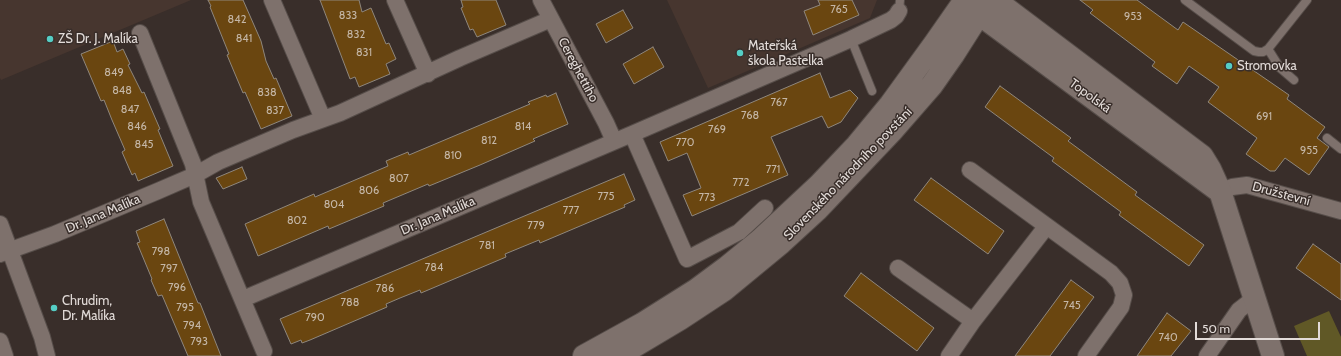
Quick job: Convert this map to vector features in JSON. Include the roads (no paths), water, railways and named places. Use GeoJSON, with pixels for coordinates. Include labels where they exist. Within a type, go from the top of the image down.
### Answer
{"type":"FeatureCollection","features":[{"type":"Feature","properties":{"kind":"main road","name":"Topolská"},"geometry":{"type":"LineString","coordinates":[[978,3],[1198,152],[1210,169],[1220,191],[1273,356]]}},
{"type":"Feature","properties":{"kind":"main road","name":"Slovenského národního povstání"},"geometry":{"type":"LineString","coordinates":[[584,356],[642,324],[696,290],[760,240],[819,185],[862,139],[914,74],[978,3]]}},
{"type":"Feature","properties":{"kind":"main road","name":"Slovenského národního povstání"},"geometry":{"type":"LineString","coordinates":[[618,356],[680,319],[724,290],[807,220],[912,109],[953,56],[978,3]]}},
{"type":"Feature","properties":{"kind":"street"},"geometry":{"type":"LineString","coordinates":[[272,0],[323,119]]}},
{"type":"Feature","properties":{"kind":"street"},"geometry":{"type":"LineString","coordinates":[[395,0],[428,74]]}},
{"type":"Feature","properties":{"kind":"street","name":"Cereghettiho"},"geometry":{"type":"LineString","coordinates":[[541,0],[614,141]]}},
{"type":"Feature","properties":{"kind":"street","name":"Dr. Jana Malíka"},"geometry":{"type":"LineString","coordinates":[[243,299],[632,134],[851,39],[891,20],[900,6]]}},
{"type":"Feature","properties":{"kind":"street","name":"Dr. Jana Malíka"},"geometry":{"type":"LineString","coordinates":[[5,252],[55,234],[195,175],[218,162],[340,113],[428,74],[460,58],[551,19]]}},
{"type":"Feature","properties":{"kind":"street"},"geometry":{"type":"LineString","coordinates":[[140,33],[193,164],[201,202],[264,351]]}},
{"type":"Feature","properties":{"kind":"street"},"geometry":{"type":"LineString","coordinates":[[632,134],[687,259],[739,232],[765,208]]}},
{"type":"Feature","properties":{"kind":"street"},"geometry":{"type":"LineString","coordinates":[[970,170],[1117,278],[1123,288],[1124,295],[1121,307],[1086,356]]}},
{"type":"Feature","properties":{"kind":"street","name":"Družstevní"},"geometry":{"type":"LineString","coordinates":[[1220,191],[1232,187],[1247,185],[1341,211]]}},
{"type":"Feature","properties":{"kind":"street"},"geometry":{"type":"LineString","coordinates":[[0,224],[5,252],[42,337],[52,356]]}},
{"type":"Feature","properties":{"kind":"street"},"geometry":{"type":"LineString","coordinates":[[949,356],[973,322],[1046,227]]}},
{"type":"Feature","properties":{"kind":"street"},"geometry":{"type":"LineString","coordinates":[[898,268],[973,322]]}},
{"type":"Feature","properties":{"kind":"street"},"geometry":{"type":"LineString","coordinates":[[1207,356],[1239,310],[1248,303],[1256,300]]}},
{"type":"Feature","properties":{"kind":"street"},"geometry":{"type":"LineString","coordinates":[[42,337],[48,356]]}},
{"type":"Feature","properties":{"kind":"street"},"geometry":{"type":"LineString","coordinates":[[0,340],[5,356]]}},
{"type":"Feature","properties":{"kind":"lane"},"geometry":{"type":"LineString","coordinates":[[1184,0],[1254,51],[1263,52],[1268,49],[1307,0]]}},
{"type":"Feature","properties":{"kind":"lane"},"geometry":{"type":"LineString","coordinates":[[851,39],[872,91]]}},
{"type":"Feature","properties":{"kind":"lane"},"geometry":{"type":"LineString","coordinates":[[1268,49],[1285,73],[1294,80]]}},
{"type":"Feature","properties":{"kind":"lane"},"geometry":{"type":"LineString","coordinates":[[1327,138],[1341,149]]}},
{"type":"Feature","properties":{"kind":"place","name":"ZŠ Dr. J. Malíka"},"geometry":{"type":"Point","coordinates":[50,39]}},
{"type":"Feature","properties":{"kind":"place","name":"Mateřská škola Pastelka"},"geometry":{"type":"Point","coordinates":[740,53]}},
{"type":"Feature","properties":{"kind":"place","name":"Stromovka"},"geometry":{"type":"Point","coordinates":[1229,66]}},
{"type":"Feature","properties":{"kind":"place","name":"Chrudim, Dr. Malíka"},"geometry":{"type":"Point","coordinates":[54,308]}}]}
